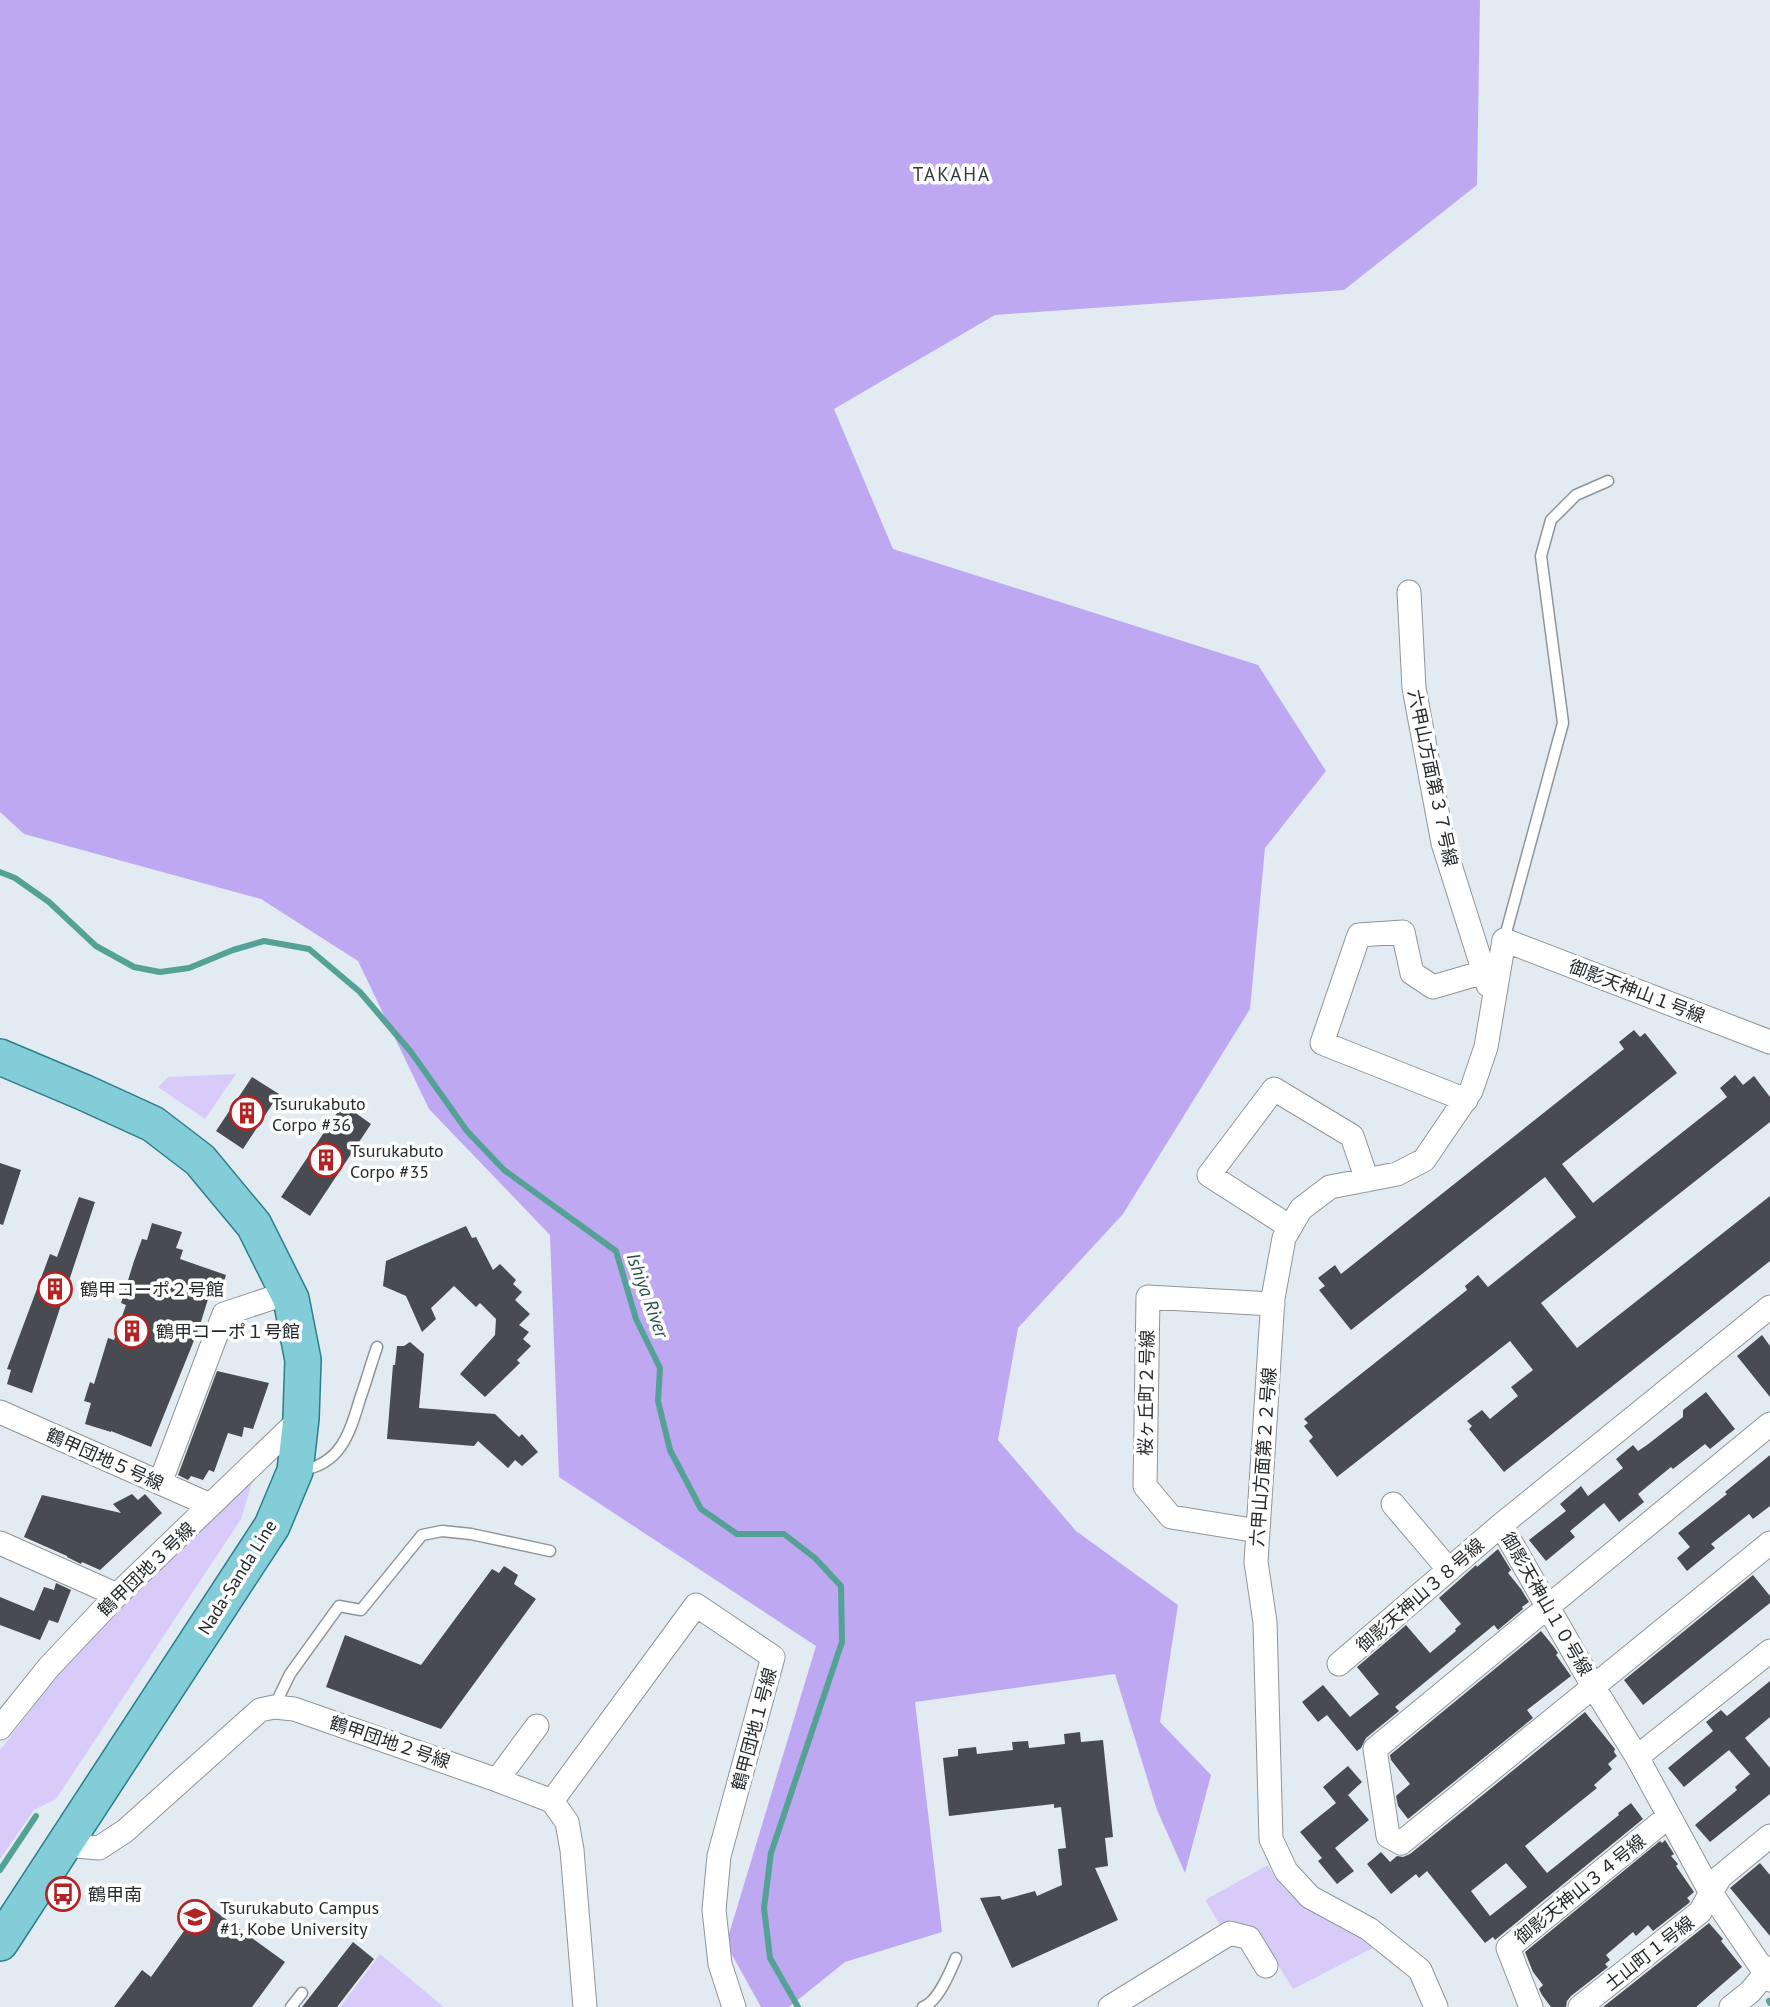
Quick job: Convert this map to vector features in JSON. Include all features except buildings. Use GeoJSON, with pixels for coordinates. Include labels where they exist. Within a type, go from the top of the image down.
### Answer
{"type":"FeatureCollection","features":[{"type":"Feature","properties":{"kind":"main road","name":"Nada-Sanda Line"},"geometry":{"type":"LineString","coordinates":[[0,1057],[153,1124],[200,1160],[254,1225],[291,1300],[303,1360],[301,1418],[295,1471],[272,1526],[0,1942]]}},
{"type":"Feature","properties":{"kind":"street","name":"六甲山方面第３７号線"},"geometry":{"type":"LineString","coordinates":[[1409,592],[1414,688],[1443,843],[1493,1000]]}},
{"type":"Feature","properties":{"kind":"street"},"geometry":{"type":"LineString","coordinates":[[1466,1100],[1322,1043],[1359,935],[1403,932],[1412,973],[1433,987],[1485,972]]}},
{"type":"Feature","properties":{"kind":"street","name":"六甲山方面第２２号線"},"geometry":{"type":"LineString","coordinates":[[1436,2007],[1420,1970],[1369,1929],[1310,1897],[1286,1871],[1271,1839],[1265,1622],[1256,1562],[1273,1304],[1284,1238],[1301,1209],[1330,1187],[1397,1174],[1424,1160],[1471,1091],[1486,1047],[1504,940]]}},
{"type":"Feature","properties":{"kind":"street","name":"御影天神山１号線"},"geometry":{"type":"LineString","coordinates":[[1504,940],[1770,1041]]}},
{"type":"Feature","properties":{"kind":"street"},"geometry":{"type":"LineString","coordinates":[[1290,1227],[1209,1175],[1274,1088],[1352,1136],[1367,1180]]}},
{"type":"Feature","properties":{"kind":"street"},"geometry":{"type":"LineString","coordinates":[[160,1483],[224,1314],[287,1293]]}},
{"type":"Feature","properties":{"kind":"street","name":"桜ヶ丘町２号線"},"geometry":{"type":"LineString","coordinates":[[1258,1531],[1171,1517],[1145,1486],[1148,1297],[1273,1304]]}},
{"type":"Feature","properties":{"kind":"street","name":"御影天神山１０号線"},"geometry":{"type":"LineString","coordinates":[[1768,1974],[1711,1893],[1637,1757],[1501,1525],[1770,1307]]}},
{"type":"Feature","properties":{"kind":"street","name":"鶴甲団地５号線"},"geometry":{"type":"LineString","coordinates":[[0,1412],[210,1505]]}},
{"type":"Feature","properties":{"kind":"street","name":"鶴甲団地３号線"},"geometry":{"type":"LineString","coordinates":[[0,1728],[49,1667],[117,1595],[301,1418]]}},
{"type":"Feature","properties":{"kind":"street"},"geometry":{"type":"LineString","coordinates":[[1770,1424],[1375,1749],[1388,1836],[1401,1843],[1770,1543]]}},
{"type":"Feature","properties":{"kind":"street"},"geometry":{"type":"LineString","coordinates":[[1393,1504],[1449,1570]]}},
{"type":"Feature","properties":{"kind":"street","name":"御影天神山３８号線"},"geometry":{"type":"LineString","coordinates":[[1339,1664],[1501,1525]]}},
{"type":"Feature","properties":{"kind":"street"},"geometry":{"type":"LineString","coordinates":[[0,1543],[117,1595]]}},
{"type":"Feature","properties":{"kind":"street","name":"鶴甲団地１号線"},"geometry":{"type":"LineString","coordinates":[[552,1801],[696,1605],[773,1657],[719,1856],[714,1910],[720,1964],[734,2007]]}},
{"type":"Feature","properties":{"kind":"street"},"geometry":{"type":"LineString","coordinates":[[1637,1757],[1770,1651]]}},
{"type":"Feature","properties":{"kind":"street"},"geometry":{"type":"LineString","coordinates":[[65,1845],[99,1848],[125,1831],[260,1710],[274,1707]]}},
{"type":"Feature","properties":{"kind":"street","name":"鶴甲団地２号線"},"geometry":{"type":"LineString","coordinates":[[274,1707],[294,1709],[552,1801]]}},
{"type":"Feature","properties":{"kind":"street"},"geometry":{"type":"LineString","coordinates":[[497,1780],[537,1726]]}},
{"type":"Feature","properties":{"kind":"street"},"geometry":{"type":"LineString","coordinates":[[552,1801],[567,1822],[572,1850],[585,2007]]}},
{"type":"Feature","properties":{"kind":"street","name":"御影天神山３４号線"},"geometry":{"type":"LineString","coordinates":[[1531,2007],[1508,1948],[1669,1816]]}},
{"type":"Feature","properties":{"kind":"street","name":"土山町１号線"},"geometry":{"type":"LineString","coordinates":[[1580,2007],[1700,1912],[1720,1877],[1770,1836]]}},
{"type":"Feature","properties":{"kind":"street"},"geometry":{"type":"LineString","coordinates":[[1110,2007],[1230,1933],[1249,1938],[1266,1966]]}},
{"type":"Feature","properties":{"kind":"street"},"geometry":{"type":"LineString","coordinates":[[1731,2007],[1768,1974]]}},
{"type":"Feature","properties":{"kind":"lane"},"geometry":{"type":"LineString","coordinates":[[1504,940],[1563,723],[1541,556],[1551,520],[1576,495],[1608,481]]}},
{"type":"Feature","properties":{"kind":"lane"},"geometry":{"type":"LineString","coordinates":[[295,1471],[310,1469],[325,1462],[339,1450],[349,1435],[377,1347]]}},
{"type":"Feature","properties":{"kind":"lane"},"geometry":{"type":"LineString","coordinates":[[274,1707],[290,1674],[339,1606],[362,1610],[422,1535],[442,1531],[471,1534],[550,1550]]}},
{"type":"Feature","properties":{"kind":"lane"},"geometry":{"type":"LineString","coordinates":[[927,2006],[945,1982],[956,1958]]}},
{"type":"Feature","properties":{"kind":"lane"},"geometry":{"type":"LineString","coordinates":[[291,2007],[302,1993]]}},
{"type":"Feature","properties":{"kind":"shaded area"},"geometry":{"type":"Polygon","coordinates":[[[0,0],[1480,0],[1477,185],[1344,290],[995,315],[834,409],[893,549],[1258,665],[1326,771],[1265,848],[1250,1009],[1123,1214],[1018,1328],[998,1440],[1076,1531],[1178,1605],[1160,1722],[1211,1775],[1185,1873],[1157,1810],[1115,1674],[915,1702],[942,1932],[845,1962],[789,2007],[761,2007],[726,1944],[816,1646],[559,1477],[550,1235],[429,1109],[358,961],[261,899],[24,834],[0,812],[0,0]]]}},
{"type":"Feature","properties":{"kind":"shaded area"},"geometry":{"type":"Polygon","coordinates":[[[236,1074],[205,1119],[158,1087],[168,1077],[236,1074]]]}},
{"type":"Feature","properties":{"kind":"shaded area"},"geometry":{"type":"Polygon","coordinates":[[[255,1473],[241,1519],[56,1799],[34,1810],[0,1859],[0,1750],[74,1654],[255,1473]]]}},
{"type":"Feature","properties":{"kind":"shaded area"},"geometry":{"type":"Polygon","coordinates":[[[1268,1865],[1288,1892],[1301,1903],[1375,1947],[1293,1989],[1256,1929],[1231,1920],[1220,1925],[1205,1900],[1268,1865]]]}},
{"type":"Feature","properties":{"kind":"shaded area"},"geometry":{"type":"Polygon","coordinates":[[[380,1954],[444,2007],[340,2007],[380,1954]]]}},
{"type":"Feature","properties":{"kind":"waterway","name":"Ishiya River"},"geometry":{"type":"LineString","coordinates":[[0,872],[15,878],[49,902],[96,946],[134,967],[160,972],[189,968],[264,941],[309,949],[360,992],[411,1052],[467,1131],[504,1170],[616,1251],[636,1319],[660,1368],[658,1401],[670,1450],[701,1509],[737,1534],[784,1534],[815,1558],[841,1586],[842,1642],[771,1853],[764,1908],[770,1958],[798,2007]]}},
{"type":"Feature","properties":{"kind":"waterway"},"geometry":{"type":"LineString","coordinates":[[0,1870],[36,1816]]}},
{"type":"Feature","properties":{"kind":"place","name":"Tsurukabuto Corpo #36"},"geometry":{"type":"Point","coordinates":[247,1113]}},
{"type":"Feature","properties":{"kind":"place","name":"Tsurukabuto Corpo #35"},"geometry":{"type":"Point","coordinates":[326,1160]}},
{"type":"Feature","properties":{"kind":"place","name":"鶴甲コーポ２号館"},"geometry":{"type":"Point","coordinates":[55,1289]}},
{"type":"Feature","properties":{"kind":"place","name":"鶴甲コーポ１号館"},"geometry":{"type":"Point","coordinates":[132,1331]}},
{"type":"Feature","properties":{"kind":"place","name":"鶴甲南"},"geometry":{"type":"Point","coordinates":[63,1894]}},
{"type":"Feature","properties":{"kind":"place","name":"Tsurukabuto Campus #1, Kobe University"},"geometry":{"type":"Point","coordinates":[195,1917]}},
{"type":"Feature","properties":{"kind":"district","name":"TAKAHA"},"geometry":{"type":"Point","coordinates":[952,174]}}]}
